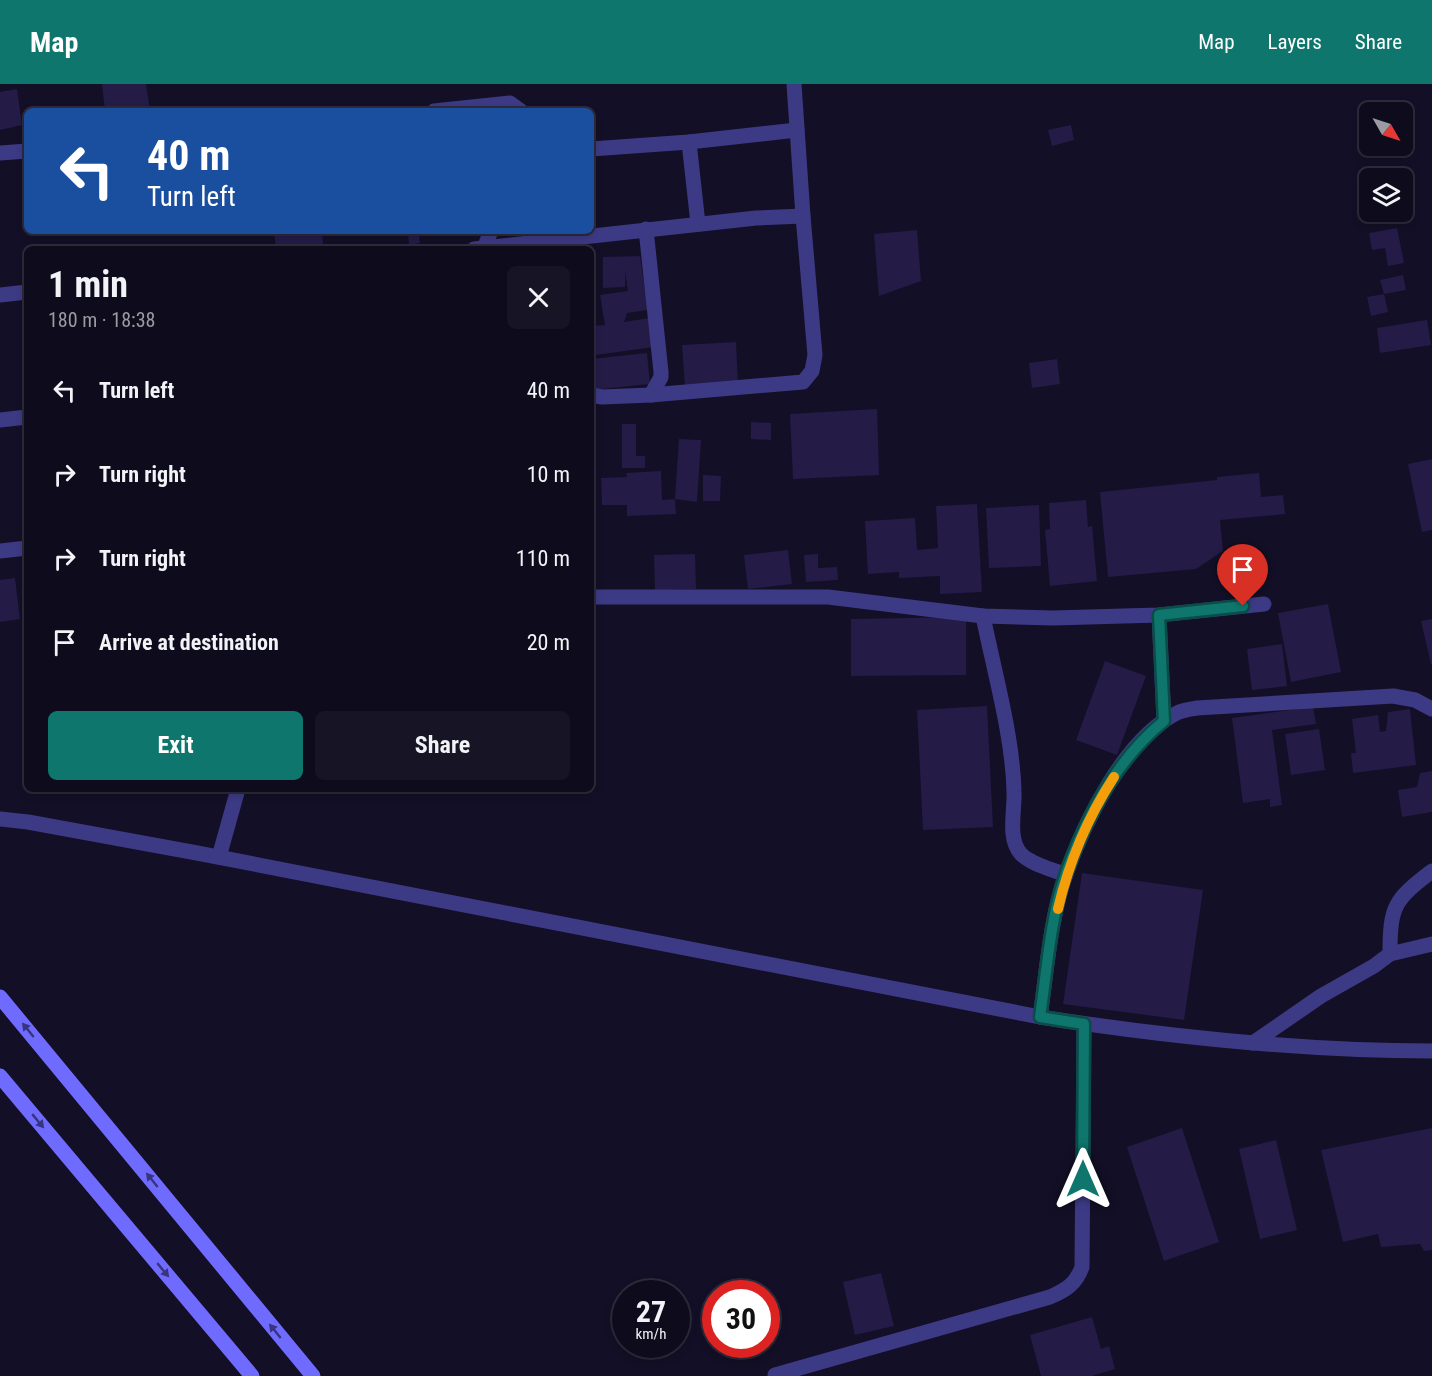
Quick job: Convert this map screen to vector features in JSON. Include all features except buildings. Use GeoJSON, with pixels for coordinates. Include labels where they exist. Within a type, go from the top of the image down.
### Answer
{"type":"FeatureCollection","features":[{"type":"Feature","properties":{"kind":"main road"},"geometry":{"type":"LineString","coordinates":[[0,997],[313,1376]]}},
{"type":"Feature","properties":{"kind":"main road"},"geometry":{"type":"LineString","coordinates":[[0,1076],[252,1376]]}},
{"type":"Feature","properties":{"kind":"street"},"geometry":{"type":"LineString","coordinates":[[594,396],[651,395],[803,382],[812,371],[815,355],[794,84]]}},
{"type":"Feature","properties":{"kind":"street"},"geometry":{"type":"LineString","coordinates":[[467,108],[510,104],[516,108]]}},
{"type":"Feature","properties":{"kind":"street"},"geometry":{"type":"LineString","coordinates":[[594,149],[689,142],[797,130]]}},
{"type":"Feature","properties":{"kind":"street"},"geometry":{"type":"LineString","coordinates":[[689,142],[698,224]]}},
{"type":"Feature","properties":{"kind":"street"},"geometry":{"type":"LineString","coordinates":[[0,153],[24,151]]}},
{"type":"Feature","properties":{"kind":"street"},"geometry":{"type":"LineString","coordinates":[[505,246],[756,218],[803,216]]}},
{"type":"Feature","properties":{"kind":"street"},"geometry":{"type":"LineString","coordinates":[[646,230],[661,372],[661,377],[651,395]]}},
{"type":"Feature","properties":{"kind":"street"},"geometry":{"type":"LineString","coordinates":[[0,295],[24,292]]}},
{"type":"Feature","properties":{"kind":"street"},"geometry":{"type":"LineString","coordinates":[[0,420],[24,417]]}},
{"type":"Feature","properties":{"kind":"street"},"geometry":{"type":"LineString","coordinates":[[0,551],[24,548]]}},
{"type":"Feature","properties":{"kind":"street"},"geometry":{"type":"LineString","coordinates":[[594,597],[828,597],[983,616],[1053,618],[1159,615],[1264,604]]}},
{"type":"Feature","properties":{"kind":"street"},"geometry":{"type":"LineString","coordinates":[[1159,615],[1164,721]]}},
{"type":"Feature","properties":{"kind":"street"},"geometry":{"type":"LineString","coordinates":[[983,616],[1008,738],[1014,791],[1013,837],[1020,853],[1033,862],[1066,874]]}},
{"type":"Feature","properties":{"kind":"street"},"geometry":{"type":"LineString","coordinates":[[1040,1017],[1056,916],[1066,874],[1106,790],[1146,735],[1180,712],[1197,708],[1393,696],[1415,700],[1432,710]]}},
{"type":"Feature","properties":{"kind":"street"},"geometry":{"type":"LineString","coordinates":[[219,857],[237,792]]}},
{"type":"Feature","properties":{"kind":"street"},"geometry":{"type":"LineString","coordinates":[[0,819],[28,822],[219,857],[1040,1017],[1125,1031],[1360,1051],[1432,1051]]}},
{"type":"Feature","properties":{"kind":"street"},"geometry":{"type":"LineString","coordinates":[[1390,954],[1392,913],[1399,900],[1409,889],[1432,871]]}},
{"type":"Feature","properties":{"kind":"street"},"geometry":{"type":"LineString","coordinates":[[1253,1043],[1321,996],[1374,966],[1390,954],[1432,944]]}},
{"type":"Feature","properties":{"kind":"street"},"geometry":{"type":"LineString","coordinates":[[775,1375],[1050,1297],[1067,1289],[1078,1279],[1082,1267],[1084,1024]]}},
{"type":"Feature","properties":{"kind":"slow traffic"},"geometry":{"type":"LineString","coordinates":[[1058,909],[1066,874],[1088,824],[1114,777]]}},
{"type":"Feature","properties":{"kind":"route"},"geometry":{"type":"LineString","coordinates":[[1083,1179],[1084,1024],[1040,1017],[1056,916],[1066,874],[1106,790],[1127,758],[1146,735],[1164,721],[1159,615],[1243,606]]}}]}
